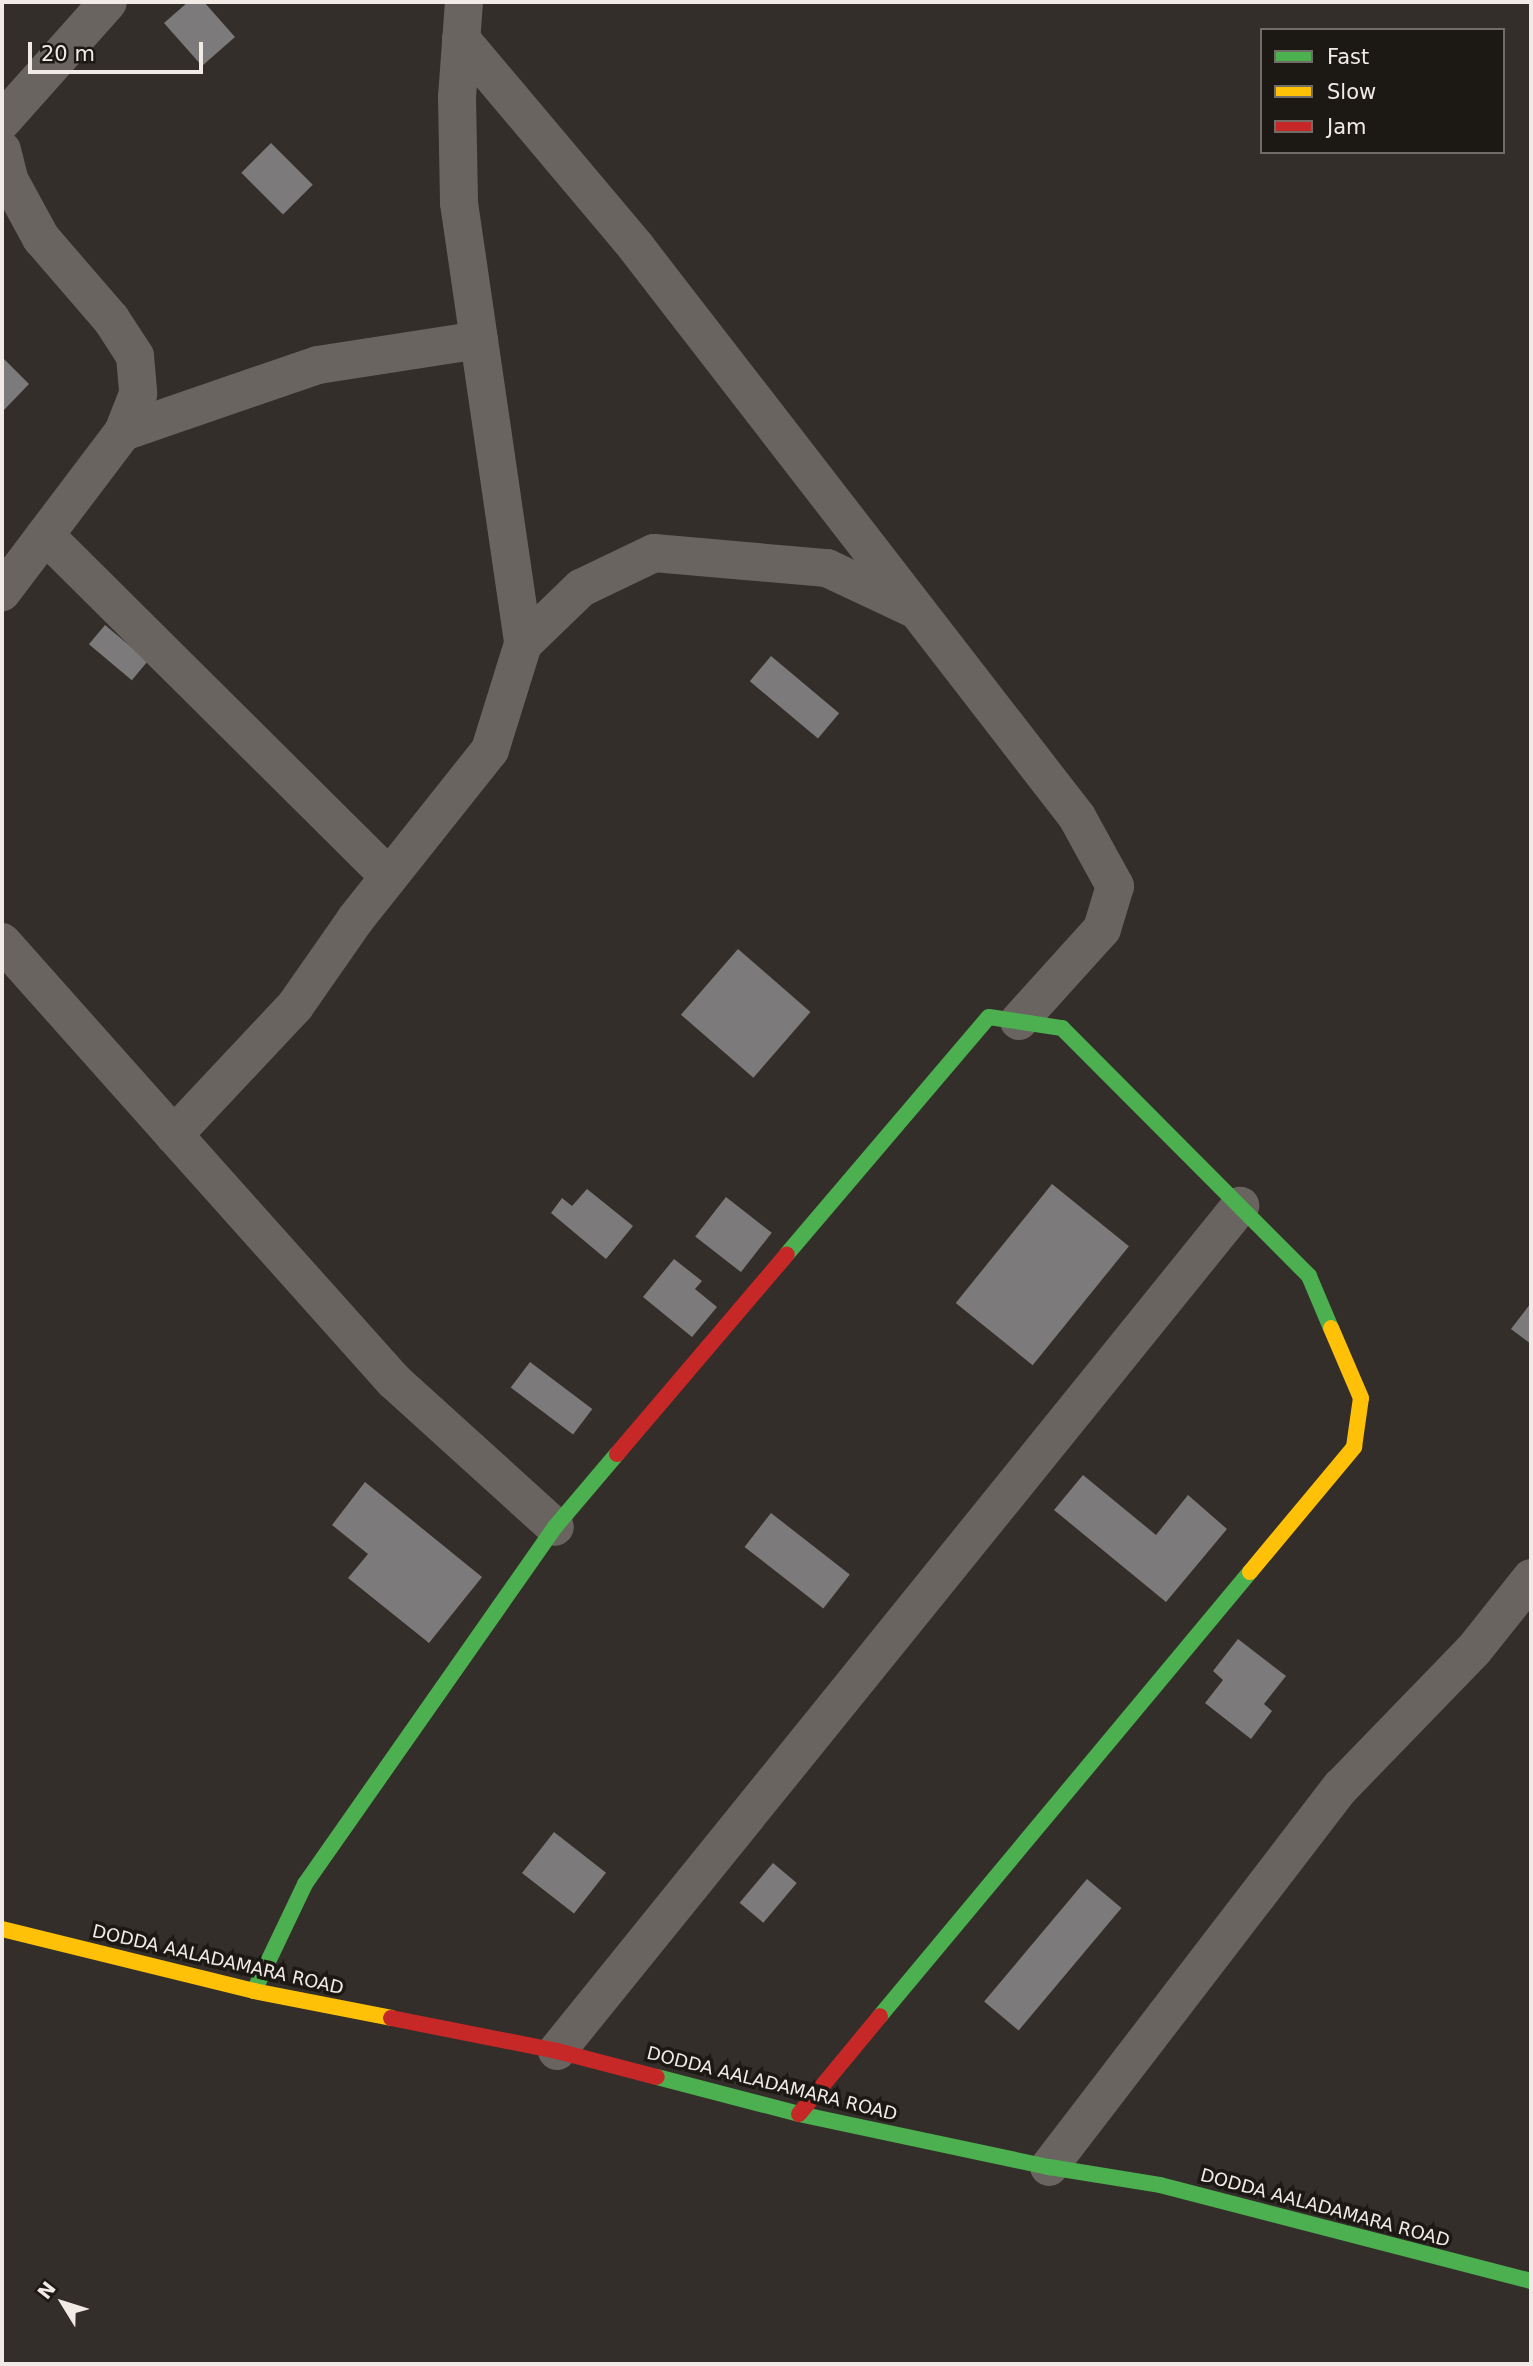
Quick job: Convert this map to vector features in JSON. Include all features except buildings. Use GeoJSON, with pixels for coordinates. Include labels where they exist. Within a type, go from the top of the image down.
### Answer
{"type":"FeatureCollection","features":[{"type":"Feature","properties":{"kind":"street"},"geometry":{"type":"LineString","coordinates":[[2,121],[108,2]]}},
{"type":"Feature","properties":{"kind":"street"},"geometry":{"type":"LineString","coordinates":[[174,1135],[295,1006],[388,877],[490,750],[523,643],[459,203],[463,20]]}},
{"type":"Feature","properties":{"kind":"street"},"geometry":{"type":"LineString","coordinates":[[463,20],[1077,817],[1115,886],[1102,929],[1019,1021]]}},
{"type":"Feature","properties":{"kind":"street"},"geometry":{"type":"LineString","coordinates":[[2,150],[10,181],[41,238],[111,319],[135,356],[138,394],[123,432],[2,592]]}},
{"type":"Feature","properties":{"kind":"street"},"geometry":{"type":"LineString","coordinates":[[123,432],[318,365],[479,340]]}},
{"type":"Feature","properties":{"kind":"street"},"geometry":{"type":"LineString","coordinates":[[45,535],[388,877]]}},
{"type":"Feature","properties":{"kind":"street"},"geometry":{"type":"LineString","coordinates":[[523,643],[581,588],[654,553],[827,568],[917,610]]}},
{"type":"Feature","properties":{"kind":"street"},"geometry":{"type":"LineString","coordinates":[[2,942],[394,1381],[555,1528]]}},
{"type":"Feature","properties":{"kind":"street"},"geometry":{"type":"LineString","coordinates":[[254,1991],[304,1884],[555,1528],[989,1017],[1062,1028],[1309,1276],[1361,1398],[1354,1447],[799,2114]]}},
{"type":"Feature","properties":{"kind":"street"},"geometry":{"type":"LineString","coordinates":[[557,2051],[1240,1206]]}},
{"type":"Feature","properties":{"kind":"street"},"geometry":{"type":"LineString","coordinates":[[1049,2167],[1341,1787],[1473,1651],[1531,1578]]}},
{"type":"Feature","properties":{"kind":"street","name":"DODDA AALADAMARA ROAD"},"geometry":{"type":"LineString","coordinates":[[2,1929],[254,1991],[557,2051],[799,2114],[1049,2167],[1160,2185],[1531,2281]]}},
{"type":"Feature","properties":{"kind":"traffic: fast"},"geometry":{"type":"LineString","coordinates":[[787,1254],[989,1017],[1062,1028],[1309,1276],[1331,1328]]}},
{"type":"Feature","properties":{"kind":"traffic: fast"},"geometry":{"type":"LineString","coordinates":[[254,1991],[305,1884],[555,1527],[617,1454]]}},
{"type":"Feature","properties":{"kind":"traffic: fast"},"geometry":{"type":"LineString","coordinates":[[880,2016],[1250,1572]]}},
{"type":"Feature","properties":{"kind":"traffic: fast"},"geometry":{"type":"LineString","coordinates":[[657,2077],[799,2114],[1049,2167],[1160,2185],[1531,2281]]}},
{"type":"Feature","properties":{"kind":"traffic: slow"},"geometry":{"type":"LineString","coordinates":[[1250,1572],[1354,1447],[1361,1398],[1331,1328]]}},
{"type":"Feature","properties":{"kind":"traffic: slow"},"geometry":{"type":"LineString","coordinates":[[2,1929],[254,1991],[391,2018]]}},
{"type":"Feature","properties":{"kind":"traffic: jam"},"geometry":{"type":"LineString","coordinates":[[617,1454],[787,1254]]}},
{"type":"Feature","properties":{"kind":"traffic: jam"},"geometry":{"type":"LineString","coordinates":[[799,2114],[880,2016]]}},
{"type":"Feature","properties":{"kind":"traffic: jam"},"geometry":{"type":"LineString","coordinates":[[391,2018],[557,2051],[657,2077]]}}]}
